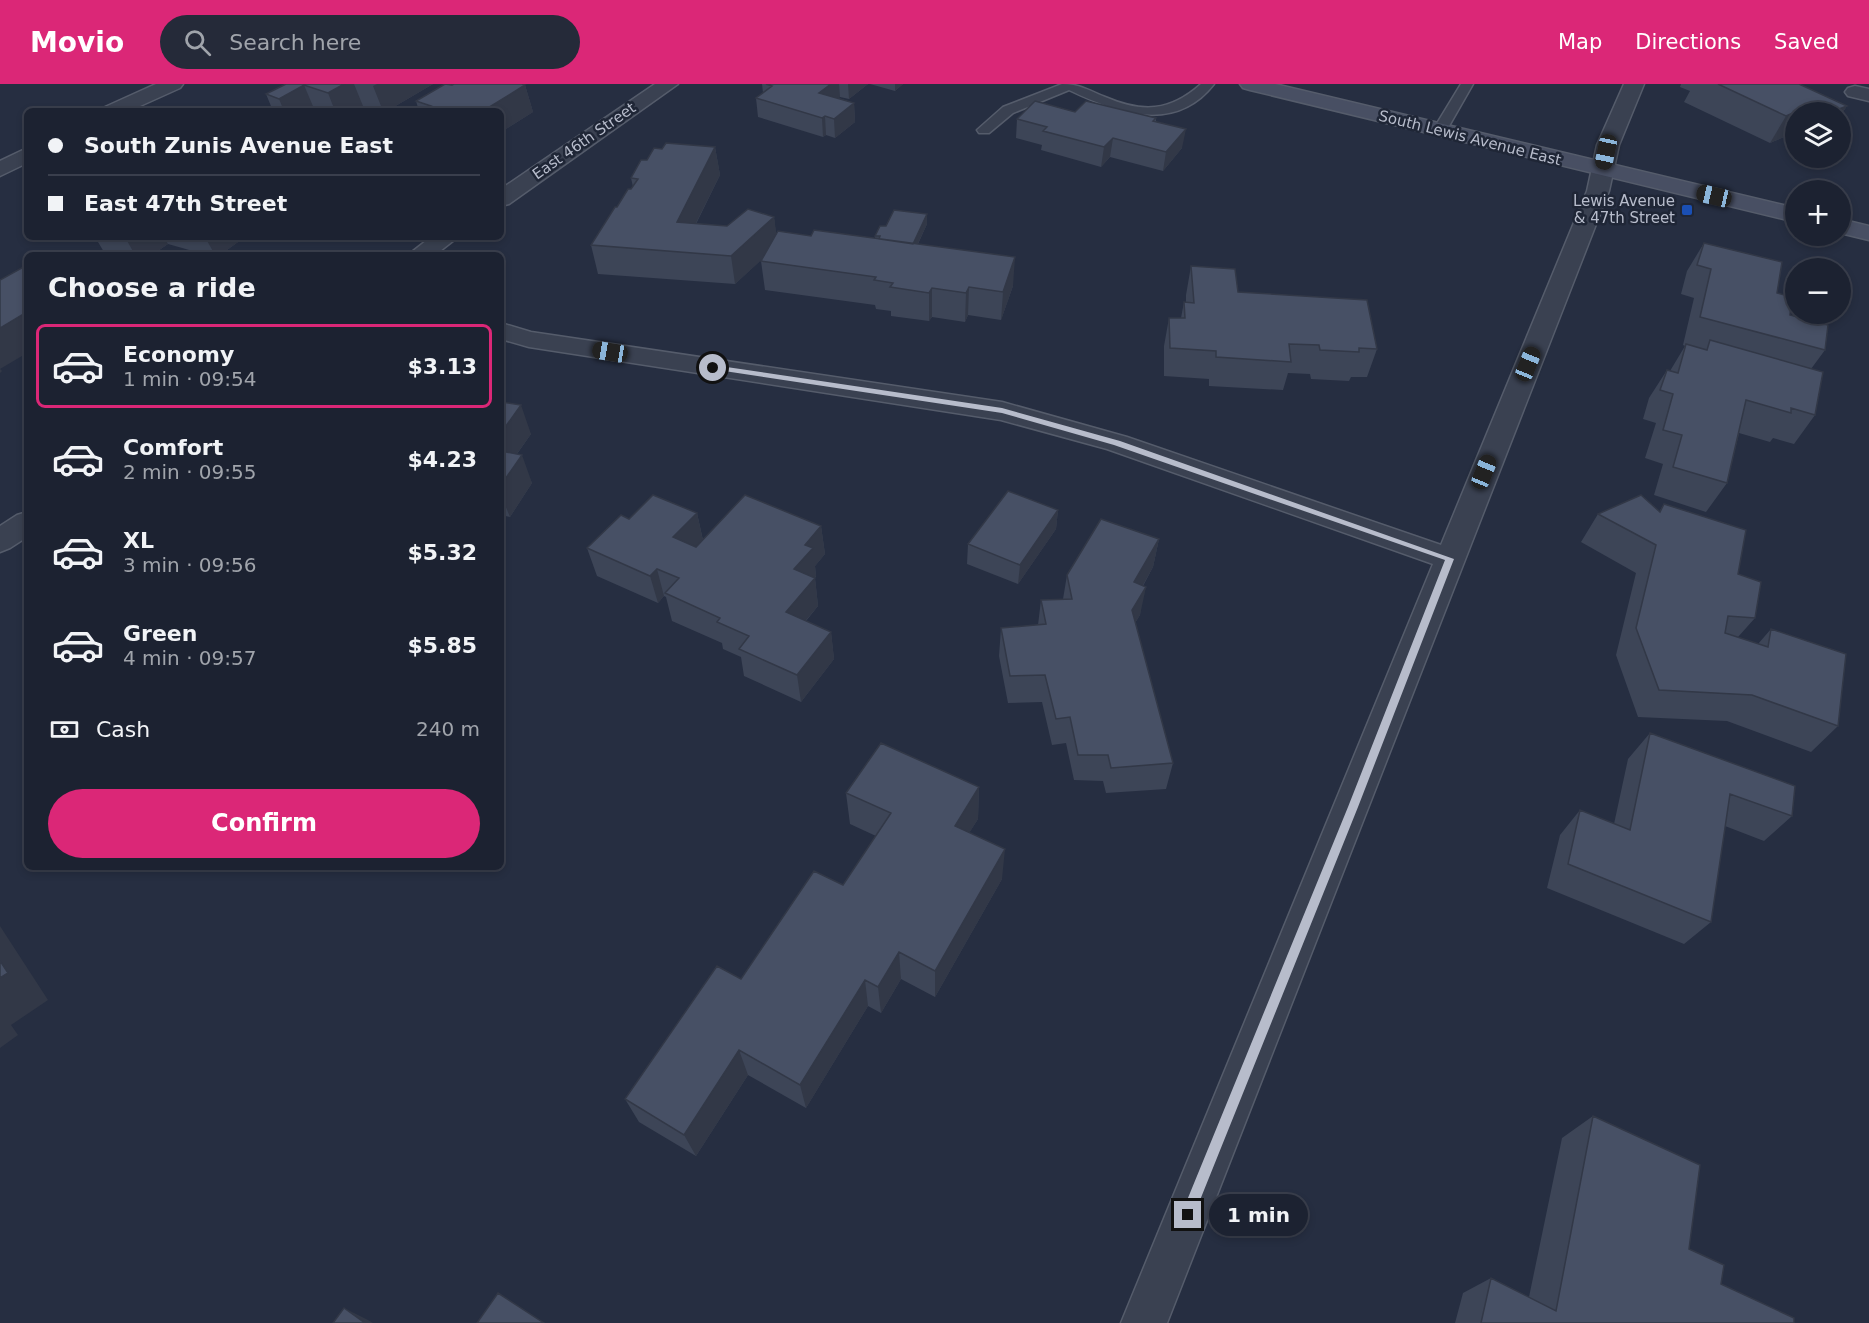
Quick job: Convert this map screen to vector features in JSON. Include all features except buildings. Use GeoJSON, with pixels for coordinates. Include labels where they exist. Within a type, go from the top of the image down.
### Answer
{"type":"FeatureCollection","features":[{"type":"Feature","properties":{"kind":"main road","name":"South Lewis Avenue East"},"geometry":{"type":"LineString","coordinates":[[1250,84],[1785,212]]}},
{"type":"Feature","properties":{"kind":"main road"},"geometry":{"type":"LineString","coordinates":[[1851,228],[1869,232]]}},
{"type":"Feature","properties":{"kind":"street"},"geometry":{"type":"LineString","coordinates":[[119,108],[173,84]]}},
{"type":"Feature","properties":{"kind":"street","name":"East 46th Street"},"geometry":{"type":"LineString","coordinates":[[504,197],[668,84]]}},
{"type":"Feature","properties":{"kind":"street"},"geometry":{"type":"LineString","coordinates":[[1144,1323],[1353,807],[1598,191],[1608,145],[1634,84]]}},
{"type":"Feature","properties":{"kind":"street"},"geometry":{"type":"LineString","coordinates":[[0,156],[24,149]]}},
{"type":"Feature","properties":{"kind":"street"},"geometry":{"type":"LineString","coordinates":[[0,170],[24,156]]}},
{"type":"Feature","properties":{"kind":"street"},"geometry":{"type":"LineString","coordinates":[[424,252],[442,240]]}},
{"type":"Feature","properties":{"kind":"street"},"geometry":{"type":"LineString","coordinates":[[504,332],[551,342],[1002,411],[1117,443],[1450,559]]}},
{"type":"Feature","properties":{"kind":"street"},"geometry":{"type":"LineString","coordinates":[[0,541],[24,524]]}},
{"type":"Feature","properties":{"kind":"lane"},"geometry":{"type":"LineString","coordinates":[[984,130],[1008,110],[1072,85],[1117,105],[1158,111],[1185,105],[1196,98],[1208,84]]}},
{"type":"Feature","properties":{"kind":"lane"},"geometry":{"type":"LineString","coordinates":[[1440,130],[1467,84]]}},
{"type":"Feature","properties":{"kind":"place","name":"Lewis Avenue & 47th Street"},"geometry":{"type":"Point","coordinates":[1687,210]}},
{"type":"Feature","properties":{"kind":"route"},"geometry":{"type":"LineString","coordinates":[[713,368],[1002,411],[1117,443],[1450,559],[1353,807],[1188,1215]]}}]}
